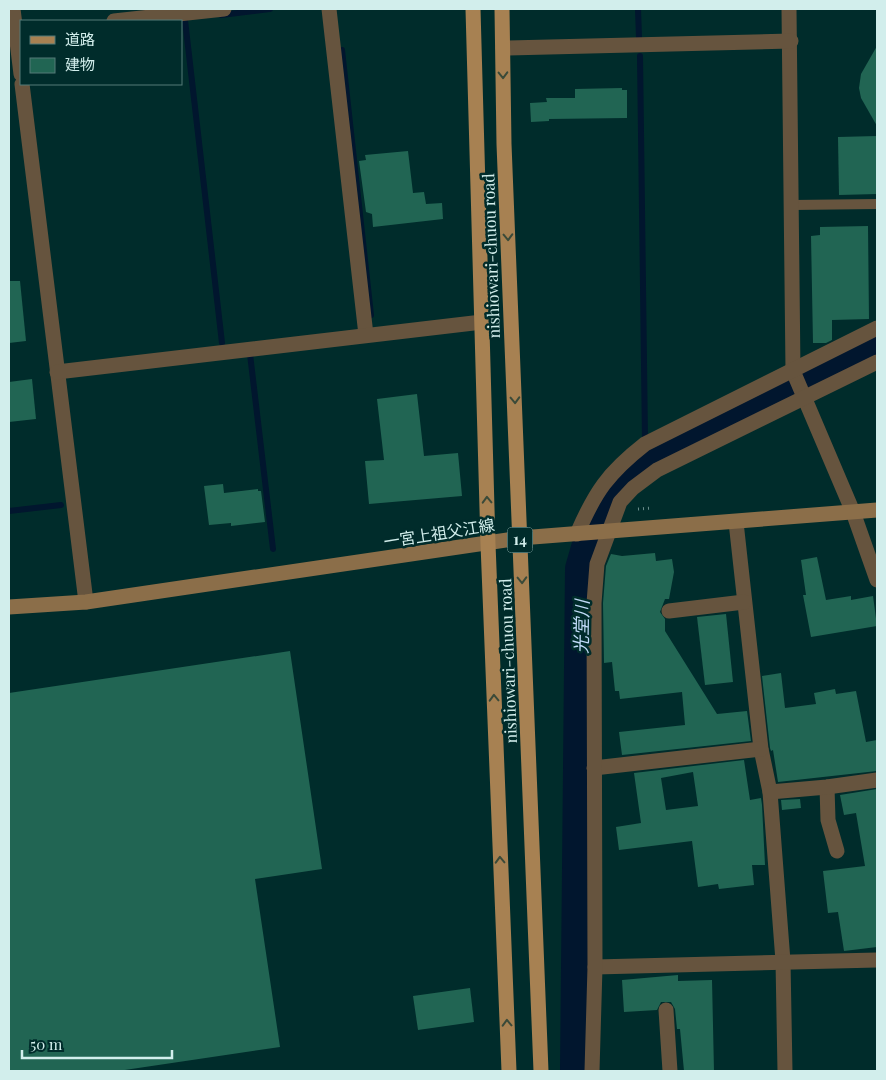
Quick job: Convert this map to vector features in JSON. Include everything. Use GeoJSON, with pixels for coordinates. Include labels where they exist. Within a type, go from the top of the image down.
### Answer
{"type":"FeatureCollection","features":[{"type":"Feature","properties":{"kind":"main road","name":"nishiowari-chuou road"},"geometry":{"type":"LineString","coordinates":[[474,9],[488,544],[509,1071]]}},
{"type":"Feature","properties":{"kind":"main road","name":"nishiowari-chuou road"},"geometry":{"type":"LineString","coordinates":[[502,9],[504,144],[541,1071]]}},
{"type":"Feature","properties":{"kind":"main road","name":"一宮上祖父江線"},"geometry":{"type":"LineString","coordinates":[[9,607],[86,602],[520,538],[605,533],[877,510]]}},
{"type":"Feature","properties":{"kind":"street"},"geometry":{"type":"LineString","coordinates":[[14,9],[20,67]]}},
{"type":"Feature","properties":{"kind":"street"},"geometry":{"type":"LineString","coordinates":[[123,20],[224,9]]}},
{"type":"Feature","properties":{"kind":"street"},"geometry":{"type":"LineString","coordinates":[[329,9],[366,334]]}},
{"type":"Feature","properties":{"kind":"street"},"geometry":{"type":"LineString","coordinates":[[789,9],[791,41],[794,373],[852,512],[877,580]]}},
{"type":"Feature","properties":{"kind":"street"},"geometry":{"type":"LineString","coordinates":[[503,48],[791,41]]}},
{"type":"Feature","properties":{"kind":"street"},"geometry":{"type":"LineString","coordinates":[[22,85],[86,602]]}},
{"type":"Feature","properties":{"kind":"street"},"geometry":{"type":"LineString","coordinates":[[57,372],[366,334],[482,322]]}},
{"type":"Feature","properties":{"kind":"street"},"geometry":{"type":"LineString","coordinates":[[580,534],[591,501],[601,485],[626,459],[645,444],[794,373],[877,328]]}},
{"type":"Feature","properties":{"kind":"street"},"geometry":{"type":"LineString","coordinates":[[592,1071],[595,967],[594,603],[596,564],[605,533],[620,502],[633,488],[657,470],[877,362]]}},
{"type":"Feature","properties":{"kind":"street"},"geometry":{"type":"LineString","coordinates":[[736,522],[762,749],[770,792],[783,961],[785,1071]]}},
{"type":"Feature","properties":{"kind":"street"},"geometry":{"type":"LineString","coordinates":[[669,611],[744,602]]}},
{"type":"Feature","properties":{"kind":"street"},"geometry":{"type":"LineString","coordinates":[[594,768],[762,749]]}},
{"type":"Feature","properties":{"kind":"street"},"geometry":{"type":"LineString","coordinates":[[770,792],[877,780]]}},
{"type":"Feature","properties":{"kind":"street"},"geometry":{"type":"LineString","coordinates":[[827,787],[828,820],[838,851]]}},
{"type":"Feature","properties":{"kind":"street"},"geometry":{"type":"LineString","coordinates":[[595,967],[877,960]]}},
{"type":"Feature","properties":{"kind":"street"},"geometry":{"type":"LineString","coordinates":[[666,1010],[670,1071]]}},
{"type":"Feature","properties":{"kind":"lane"},"geometry":{"type":"LineString","coordinates":[[792,206],[877,204]]}},
{"type":"Feature","properties":{"kind":"building"},"geometry":{"type":"Polygon","coordinates":[[[877,46],[877,126],[861,98],[859,88],[861,74],[877,46]]]}},
{"type":"Feature","properties":{"kind":"building"},"geometry":{"type":"Polygon","coordinates":[[[622,88],[622,90],[627,90],[627,118],[549,119],[549,121],[531,122],[530,103],[547,102],[546,98],[575,98],[575,89],[622,88]]]}},
{"type":"Feature","properties":{"kind":"building"},"geometry":{"type":"Polygon","coordinates":[[[877,136],[877,194],[839,195],[838,137],[877,136]]]}},
{"type":"Feature","properties":{"kind":"building"},"geometry":{"type":"Polygon","coordinates":[[[408,151],[413,193],[424,192],[426,204],[442,203],[443,219],[373,227],[372,214],[366,212],[359,161],[366,160],[365,155],[408,151]]]}},
{"type":"Feature","properties":{"kind":"building"},"geometry":{"type":"Polygon","coordinates":[[[868,226],[869,319],[832,320],[832,340],[826,343],[813,343],[811,236],[820,235],[820,227],[868,226]]]}},
{"type":"Feature","properties":{"kind":"building"},"geometry":{"type":"Polygon","coordinates":[[[9,281],[20,281],[26,341],[9,343],[9,281]]]}},
{"type":"Feature","properties":{"kind":"building"},"geometry":{"type":"Polygon","coordinates":[[[32,379],[36,419],[9,422],[9,382],[32,379]]]}},
{"type":"Feature","properties":{"kind":"building"},"geometry":{"type":"Polygon","coordinates":[[[417,394],[424,456],[458,453],[462,496],[369,504],[365,461],[384,460],[377,399],[417,394]]]}},
{"type":"Feature","properties":{"kind":"building"},"geometry":{"type":"Polygon","coordinates":[[[223,484],[224,493],[258,489],[258,491],[261,491],[265,522],[231,526],[231,523],[209,525],[204,486],[223,484]]]}},
{"type":"Feature","properties":{"kind":"building"},"geometry":{"type":"Polygon","coordinates":[[[655,553],[656,561],[672,559],[674,572],[669,599],[665,599],[660,612],[665,619],[665,631],[717,714],[747,711],[751,741],[622,755],[619,732],[685,725],[682,692],[620,699],[619,691],[615,691],[612,662],[604,663],[603,603],[606,566],[611,554],[622,556],[655,553]]]}},
{"type":"Feature","properties":{"kind":"building"},"geometry":{"type":"Polygon","coordinates":[[[817,557],[826,600],[851,596],[851,600],[873,596],[877,626],[811,637],[803,595],[806,595],[801,560],[817,557]]]}},
{"type":"Feature","properties":{"kind":"building"},"geometry":{"type":"Polygon","coordinates":[[[726,614],[733,682],[705,685],[697,617],[726,614]]]}},
{"type":"Feature","properties":{"kind":"building"},"geometry":{"type":"Polygon","coordinates":[[[290,651],[322,869],[255,879],[280,1047],[118,1071],[9,1071],[9,693],[290,651]]]}},
{"type":"Feature","properties":{"kind":"building"},"geometry":{"type":"Polygon","coordinates":[[[781,673],[785,708],[816,704],[814,693],[835,689],[836,694],[856,691],[866,742],[877,740],[877,771],[778,782],[773,750],[771,751],[770,748],[762,676],[781,673]]]}},
{"type":"Feature","properties":{"kind":"building"},"geometry":{"type":"Polygon","coordinates":[[[744,760],[750,800],[761,798],[762,805],[765,865],[752,865],[754,885],[719,889],[718,884],[698,887],[692,841],[619,850],[616,827],[641,823],[634,773],[744,760]],[[693,772],[661,778],[666,810],[698,806],[693,772]]]}},
{"type":"Feature","properties":{"kind":"building"},"geometry":{"type":"Polygon","coordinates":[[[877,789],[877,947],[844,951],[838,912],[828,913],[823,871],[865,866],[856,813],[844,815],[840,795],[877,789]]]}},
{"type":"Feature","properties":{"kind":"building"},"geometry":{"type":"Polygon","coordinates":[[[800,799],[801,808],[782,810],[781,800],[800,799]]]}},
{"type":"Feature","properties":{"kind":"building"},"geometry":{"type":"Polygon","coordinates":[[[678,975],[678,981],[712,980],[714,1071],[684,1071],[680,1029],[677,1029],[675,1009],[671,1002],[661,1002],[657,1010],[624,1012],[622,980],[678,975]]]}},
{"type":"Feature","properties":{"kind":"building"},"geometry":{"type":"Polygon","coordinates":[[[470,988],[474,1022],[418,1030],[413,996],[470,988]]]}},
{"type":"Feature","properties":{"kind":"waterway"},"geometry":{"type":"LineString","coordinates":[[221,15],[270,9]]}},
{"type":"Feature","properties":{"kind":"waterway"},"geometry":{"type":"LineString","coordinates":[[638,9],[639,37]]}},
{"type":"Feature","properties":{"kind":"waterway"},"geometry":{"type":"LineString","coordinates":[[185,20],[222,343]]}},
{"type":"Feature","properties":{"kind":"waterway"},"geometry":{"type":"LineString","coordinates":[[342,50],[371,315]]}},
{"type":"Feature","properties":{"kind":"waterway"},"geometry":{"type":"LineString","coordinates":[[640,56],[645,439]]}},
{"type":"Feature","properties":{"kind":"waterway","name":"光堂川"},"geometry":{"type":"LineString","coordinates":[[578,1071],[583,569],[596,524],[607,501],[620,482],[653,458],[877,346]]}},
{"type":"Feature","properties":{"kind":"waterway"},"geometry":{"type":"LineString","coordinates":[[250,354],[273,549]]}},
{"type":"Feature","properties":{"kind":"waterway"},"geometry":{"type":"LineString","coordinates":[[9,511],[61,505]]}}]}
